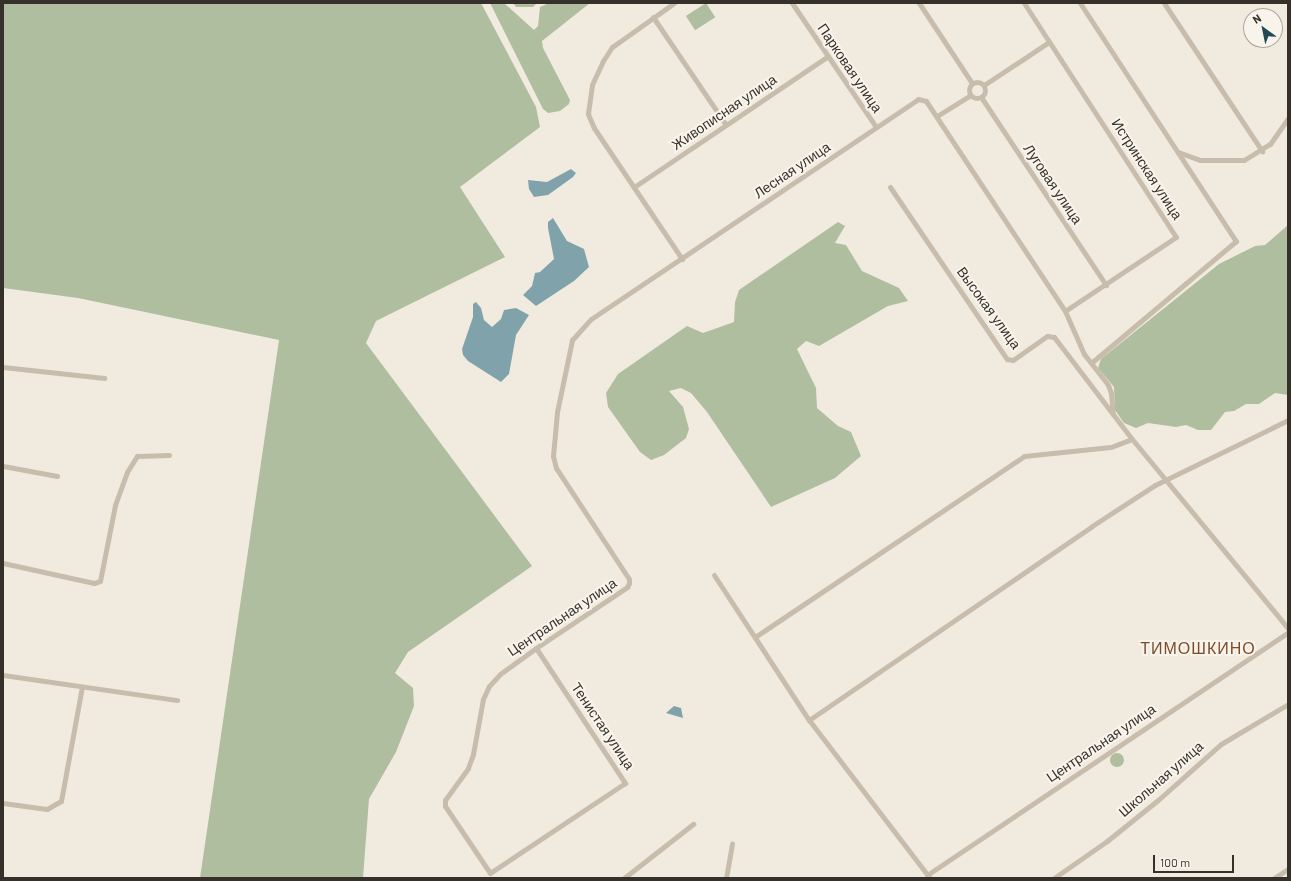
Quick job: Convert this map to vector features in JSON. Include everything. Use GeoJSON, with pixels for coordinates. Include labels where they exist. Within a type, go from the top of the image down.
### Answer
{"type":"FeatureCollection","features":[{"type":"Feature","properties":{"kind":"street"},"geometry":{"type":"LineString","coordinates":[[674,3],[612,48],[602,60],[588,100],[588,114],[594,128],[682,259]]}},
{"type":"Feature","properties":{"kind":"street","name":"Парковая улица"},"geometry":{"type":"LineString","coordinates":[[792,3],[876,127]]}},
{"type":"Feature","properties":{"kind":"street"},"geometry":{"type":"LineString","coordinates":[[919,3],[972,83]]}},
{"type":"Feature","properties":{"kind":"street","name":"Истринская улица"},"geometry":{"type":"LineString","coordinates":[[1024,3],[1176,236],[1066,311]]}},
{"type":"Feature","properties":{"kind":"street"},"geometry":{"type":"LineString","coordinates":[[1080,3],[1236,241],[1091,363]]}},
{"type":"Feature","properties":{"kind":"street"},"geometry":{"type":"LineString","coordinates":[[1164,3],[1262,151]]}},
{"type":"Feature","properties":{"kind":"street"},"geometry":{"type":"LineString","coordinates":[[653,17],[726,124]]}},
{"type":"Feature","properties":{"kind":"street"},"geometry":{"type":"LineString","coordinates":[[984,85],[1049,42]]}},
{"type":"Feature","properties":{"kind":"street","name":"Живописная улица"},"geometry":{"type":"LineString","coordinates":[[634,187],[828,56]]}},
{"type":"Feature","properties":{"kind":"street"},"geometry":{"type":"LineString","coordinates":[[972,83],[976,82],[984,85]]}},
{"type":"Feature","properties":{"kind":"street"},"geometry":{"type":"LineString","coordinates":[[970,95],[969,86],[972,83]]}},
{"type":"Feature","properties":{"kind":"street"},"geometry":{"type":"LineString","coordinates":[[984,85],[985,90],[981,97],[970,95],[937,116],[1066,311],[1077,340],[1112,393],[1113,414],[1288,630]]}},
{"type":"Feature","properties":{"kind":"street","name":"Луговая улица"},"geometry":{"type":"LineString","coordinates":[[981,97],[1106,285]]}},
{"type":"Feature","properties":{"kind":"street","name":"Лесная улица"},"geometry":{"type":"LineString","coordinates":[[682,259],[915,101],[921,98],[926,100],[937,116]]}},
{"type":"Feature","properties":{"kind":"street"},"geometry":{"type":"LineString","coordinates":[[1177,151],[1200,160],[1244,160],[1262,151],[1288,118]]}},
{"type":"Feature","properties":{"kind":"street","name":"Высокая улица"},"geometry":{"type":"LineString","coordinates":[[890,187],[1007,359],[1013,360],[1051,335],[1113,414]]}},
{"type":"Feature","properties":{"kind":"street","name":"Центральная улица"},"geometry":{"type":"LineString","coordinates":[[490,873],[446,810],[445,800],[468,768],[473,754],[483,699],[489,686],[500,674],[629,584],[629,579],[556,468],[553,456],[557,412],[572,340],[580,328],[682,259]]}},
{"type":"Feature","properties":{"kind":"street"},"geometry":{"type":"LineString","coordinates":[[3,367],[104,378]]}},
{"type":"Feature","properties":{"kind":"street"},"geometry":{"type":"LineString","coordinates":[[809,720],[1092,526],[1166,481],[1288,420]]}},
{"type":"Feature","properties":{"kind":"street"},"geometry":{"type":"LineString","coordinates":[[755,637],[1024,456],[1111,447],[1132,439]]}},
{"type":"Feature","properties":{"kind":"street"},"geometry":{"type":"LineString","coordinates":[[3,563],[94,583],[100,581],[115,505],[127,472],[137,456],[169,455]]}},
{"type":"Feature","properties":{"kind":"street"},"geometry":{"type":"LineString","coordinates":[[3,466],[57,476]]}},
{"type":"Feature","properties":{"kind":"street"},"geometry":{"type":"LineString","coordinates":[[714,575],[809,720],[928,876]]}},
{"type":"Feature","properties":{"kind":"street","name":"Центральная улица"},"geometry":{"type":"LineString","coordinates":[[928,876],[1288,630]]}},
{"type":"Feature","properties":{"kind":"street","name":"Тенистая улица"},"geometry":{"type":"LineString","coordinates":[[490,873],[625,783],[536,648]]}},
{"type":"Feature","properties":{"kind":"street"},"geometry":{"type":"LineString","coordinates":[[3,675],[177,700]]}},
{"type":"Feature","properties":{"kind":"street"},"geometry":{"type":"LineString","coordinates":[[3,803],[47,809],[61,801],[82,687]]}},
{"type":"Feature","properties":{"kind":"street","name":"Школьная улица"},"geometry":{"type":"LineString","coordinates":[[1054,878],[1107,841],[1147,809],[1221,744],[1288,704]]}},
{"type":"Feature","properties":{"kind":"street"},"geometry":{"type":"LineString","coordinates":[[624,878],[693,824]]}},
{"type":"Feature","properties":{"kind":"street"},"geometry":{"type":"LineString","coordinates":[[726,878],[732,844]]}},
{"type":"Feature","properties":{"kind":"street"},"geometry":{"type":"LineString","coordinates":[[1274,878],[1288,869]]}},
{"type":"Feature","properties":{"kind":"green space"},"geometry":{"type":"Polygon","coordinates":[[[3,3],[481,3],[536,107],[540,127],[460,187],[505,257],[376,321],[366,343],[532,566],[408,652],[395,673],[413,688],[414,706],[396,752],[369,799],[363,878],[200,878],[279,340],[78,298],[3,288],[3,3]]]}},
{"type":"Feature","properties":{"kind":"green space"},"geometry":{"type":"Polygon","coordinates":[[[490,3],[504,3],[534,30],[538,26],[540,7],[549,3],[590,3],[542,41],[543,48],[570,100],[569,104],[560,111],[548,113],[543,109],[490,3]]]}},
{"type":"Feature","properties":{"kind":"green space"},"geometry":{"type":"Polygon","coordinates":[[[513,3],[537,3],[533,7],[516,7],[513,3]]]}},
{"type":"Feature","properties":{"kind":"green space"},"geometry":{"type":"Polygon","coordinates":[[[706,3],[715,17],[695,30],[686,16],[706,3]]]}},
{"type":"Feature","properties":{"kind":"green space"},"geometry":{"type":"Polygon","coordinates":[[[838,222],[845,226],[835,243],[846,245],[862,271],[899,288],[908,301],[888,306],[819,346],[806,341],[797,349],[816,388],[817,408],[838,426],[851,432],[861,456],[835,478],[771,507],[707,412],[691,393],[681,388],[669,391],[683,407],[689,429],[686,438],[664,455],[651,460],[640,452],[608,407],[606,393],[618,374],[687,326],[703,333],[734,322],[735,302],[739,290],[838,222]]]}},
{"type":"Feature","properties":{"kind":"green space"},"geometry":{"type":"Polygon","coordinates":[[[1288,225],[1288,395],[1275,393],[1259,404],[1246,404],[1234,411],[1225,412],[1211,430],[1198,430],[1186,425],[1176,427],[1148,423],[1136,428],[1124,423],[1115,410],[1114,387],[1098,368],[1101,359],[1219,264],[1255,246],[1265,245],[1288,225]]]}},
{"type":"Feature","properties":{"kind":"green space"},"geometry":{"type":"Polygon","coordinates":[[[1117,753],[1122,755],[1124,760],[1122,765],[1117,767],[1112,765],[1110,760],[1112,755],[1117,753]]]}},
{"type":"Feature","properties":{"kind":"water"},"geometry":{"type":"Polygon","coordinates":[[[571,169],[576,173],[573,177],[548,195],[534,197],[529,189],[528,180],[547,182],[571,169]]]}},
{"type":"Feature","properties":{"kind":"water"},"geometry":{"type":"Polygon","coordinates":[[[553,218],[567,241],[584,249],[589,267],[574,281],[536,306],[523,295],[532,286],[535,273],[540,272],[554,259],[548,228],[548,222],[553,218]]]}},
{"type":"Feature","properties":{"kind":"water"},"geometry":{"type":"Polygon","coordinates":[[[476,302],[481,308],[484,320],[492,327],[501,319],[504,310],[516,308],[529,315],[516,335],[509,374],[501,382],[468,361],[463,355],[462,349],[473,317],[473,304],[476,302]]]}},
{"type":"Feature","properties":{"kind":"water"},"geometry":{"type":"Polygon","coordinates":[[[674,706],[681,708],[683,718],[666,713],[674,706]]]}},
{"type":"Feature","properties":{"kind":"district","name":"ТИМОШКИНО"},"geometry":{"type":"Point","coordinates":[1198,648]}}]}
